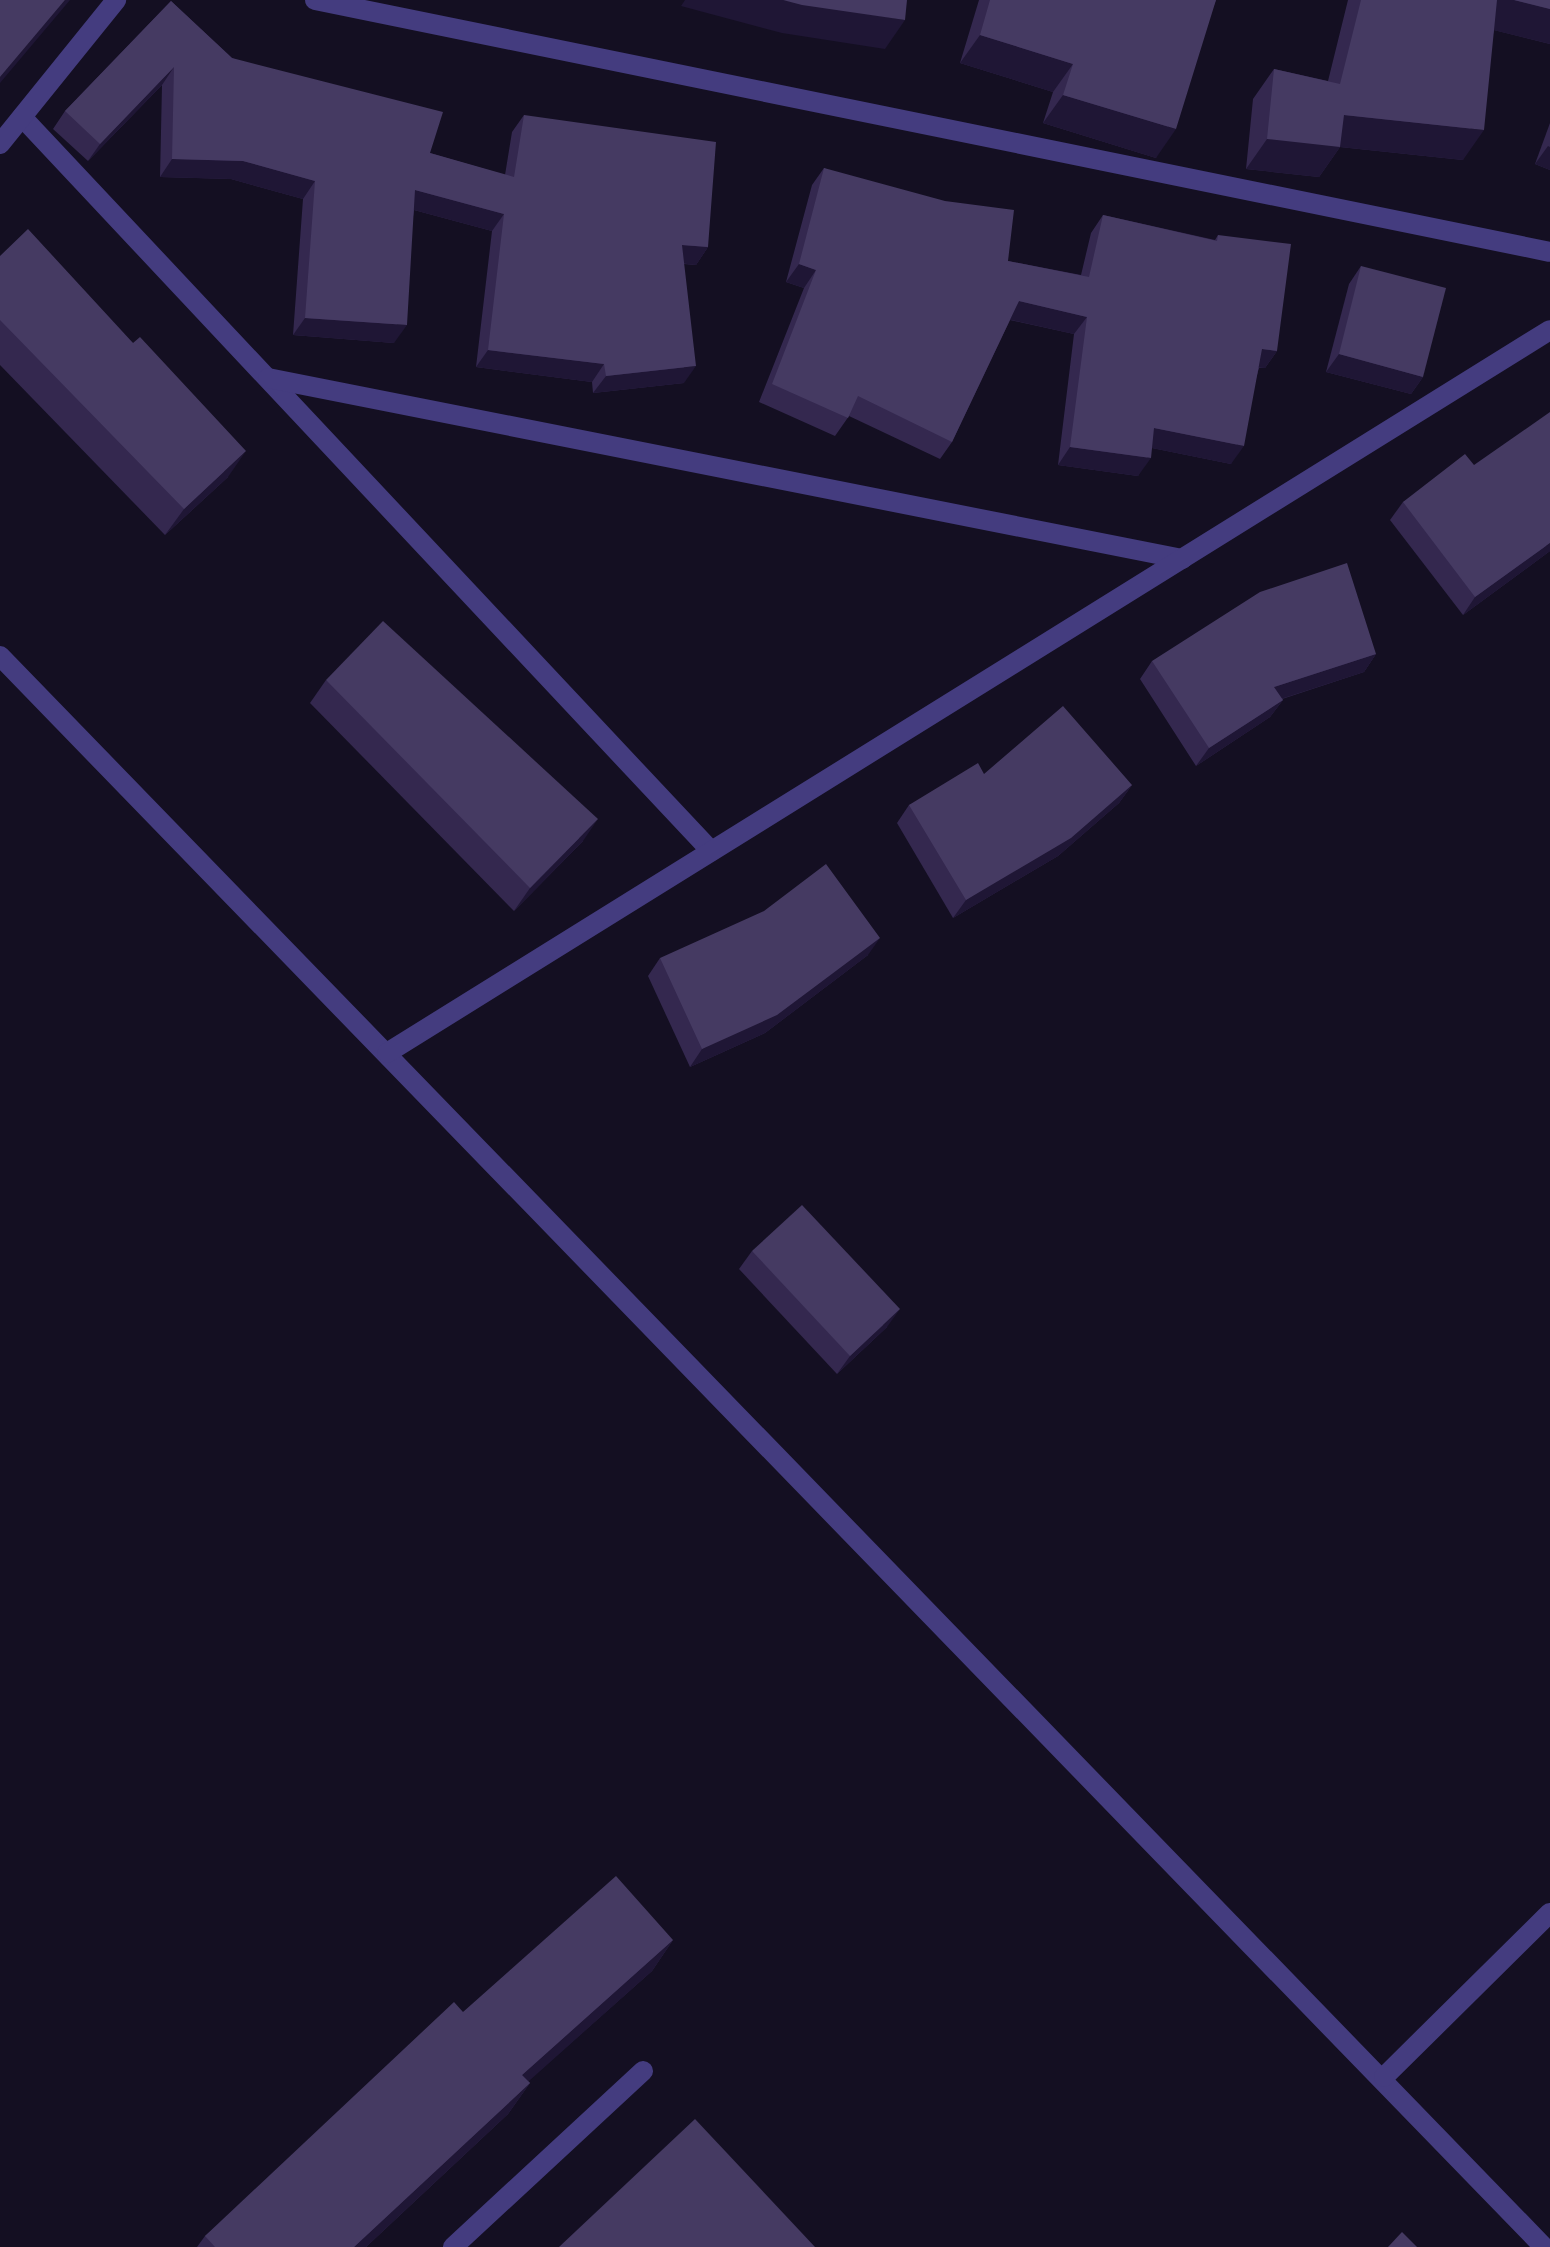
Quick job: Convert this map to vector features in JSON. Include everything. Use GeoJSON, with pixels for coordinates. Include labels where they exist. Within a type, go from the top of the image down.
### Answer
{"type":"FeatureCollection","features":[{"type":"Feature","properties":{"kind":"street"},"geometry":{"type":"LineString","coordinates":[[0,144],[116,0]]}},
{"type":"Feature","properties":{"kind":"street"},"geometry":{"type":"LineString","coordinates":[[315,0],[1550,252]]}},
{"type":"Feature","properties":{"kind":"street"},"geometry":{"type":"LineString","coordinates":[[22,117],[711,851]]}},
{"type":"Feature","properties":{"kind":"street"},"geometry":{"type":"LineString","coordinates":[[387,1053],[1550,330]]}},
{"type":"Feature","properties":{"kind":"street"},"geometry":{"type":"LineString","coordinates":[[268,378],[1182,559]]}},
{"type":"Feature","properties":{"kind":"street"},"geometry":{"type":"LineString","coordinates":[[0,656],[1384,2077],[1544,2247]]}},
{"type":"Feature","properties":{"kind":"street"},"geometry":{"type":"LineString","coordinates":[[1384,2077],[1550,1913]]}},
{"type":"Feature","properties":{"kind":"street"},"geometry":{"type":"LineString","coordinates":[[453,2247],[643,2071]]}},
{"type":"Feature","properties":{"kind":"building"},"geometry":{"type":"Polygon","coordinates":[[[0,0],[65,0],[0,77],[0,0]]]}},
{"type":"Feature","properties":{"kind":"building"},"geometry":{"type":"Polygon","coordinates":[[[783,0],[907,0],[905,20],[783,0]]]}},
{"type":"Feature","properties":{"kind":"building"},"geometry":{"type":"Polygon","coordinates":[[[990,0],[1216,0],[1176,129],[1063,95],[1073,64],[980,35],[990,0]]]}},
{"type":"Feature","properties":{"kind":"building"},"geometry":{"type":"Polygon","coordinates":[[[1361,0],[1497,0],[1484,130],[1344,115],[1340,147],[1267,139],[1274,69],[1340,84],[1361,0]]]}},
{"type":"Feature","properties":{"kind":"building"},"geometry":{"type":"Polygon","coordinates":[[[1514,0],[1550,0],[1550,9],[1514,0]]]}},
{"type":"Feature","properties":{"kind":"building"},"geometry":{"type":"Polygon","coordinates":[[[171,1],[232,58],[443,112],[430,153],[514,177],[524,115],[716,142],[708,247],[682,245],[696,366],[606,376],[604,364],[488,350],[504,214],[415,190],[407,325],[305,318],[315,181],[243,161],[172,159],[174,67],[100,144],[65,111],[171,1]]]}},
{"type":"Feature","properties":{"kind":"building"},"geometry":{"type":"Polygon","coordinates":[[[824,168],[945,201],[1014,210],[1008,261],[1089,277],[1103,215],[1217,241],[1218,235],[1291,244],[1277,351],[1262,349],[1244,446],[1154,428],[1151,458],[1070,447],[1087,317],[1019,301],[952,442],[858,396],[848,418],[772,384],[816,270],[799,264],[824,168]]]}},
{"type":"Feature","properties":{"kind":"building"},"geometry":{"type":"Polygon","coordinates":[[[28,229],[133,343],[140,337],[246,451],[184,509],[0,320],[0,256],[28,229]]]}},
{"type":"Feature","properties":{"kind":"building"},"geometry":{"type":"Polygon","coordinates":[[[1361,266],[1446,288],[1423,377],[1339,354],[1361,266]]]}},
{"type":"Feature","properties":{"kind":"building"},"geometry":{"type":"Polygon","coordinates":[[[1550,412],[1550,543],[1475,597],[1403,502],[1465,454],[1474,465],[1550,412]]]}},
{"type":"Feature","properties":{"kind":"building"},"geometry":{"type":"Polygon","coordinates":[[[1347,563],[1376,654],[1274,687],[1283,700],[1209,748],[1152,661],[1260,592],[1347,563]]]}},
{"type":"Feature","properties":{"kind":"building"},"geometry":{"type":"Polygon","coordinates":[[[383,621],[598,819],[530,888],[326,680],[383,621]]]}},
{"type":"Feature","properties":{"kind":"building"},"geometry":{"type":"Polygon","coordinates":[[[1063,706],[1132,785],[1071,838],[966,900],[909,805],[978,763],[984,774],[1063,706]]]}},
{"type":"Feature","properties":{"kind":"building"},"geometry":{"type":"Polygon","coordinates":[[[826,864],[880,938],[777,1015],[702,1049],[660,958],[764,911],[826,864]]]}},
{"type":"Feature","properties":{"kind":"building"},"geometry":{"type":"Polygon","coordinates":[[[802,1205],[900,1309],[850,1356],[752,1251],[802,1205]]]}},
{"type":"Feature","properties":{"kind":"building"},"geometry":{"type":"Polygon","coordinates":[[[616,1876],[673,1940],[522,2075],[530,2083],[354,2247],[215,2247],[205,2236],[454,2002],[463,2012],[616,1876]]]}},
{"type":"Feature","properties":{"kind":"building"},"geometry":{"type":"Polygon","coordinates":[[[695,2119],[815,2247],[559,2247],[695,2119]]]}},
{"type":"Feature","properties":{"kind":"building"},"geometry":{"type":"Polygon","coordinates":[[[1402,2232],[1417,2247],[1388,2247],[1402,2232]]]}}]}
